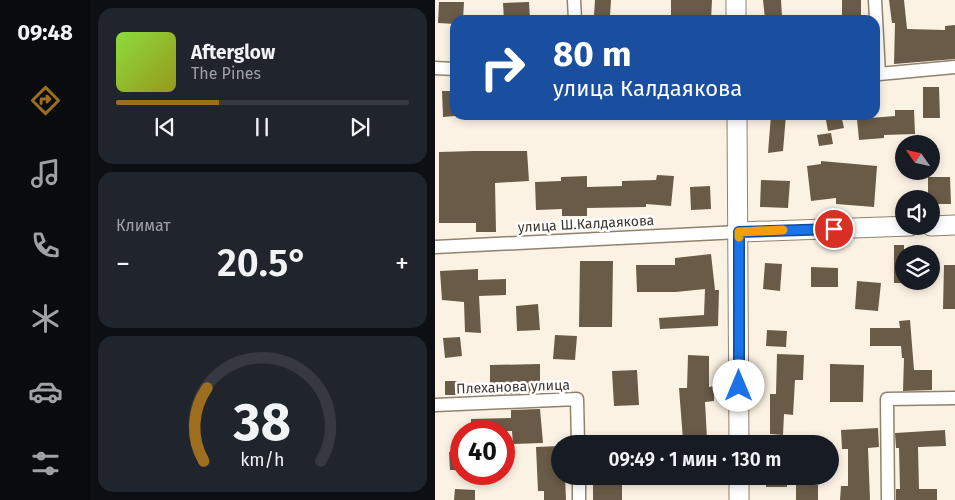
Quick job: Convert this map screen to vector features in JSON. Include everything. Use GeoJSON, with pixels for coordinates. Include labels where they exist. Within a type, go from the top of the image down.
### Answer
{"type":"FeatureCollection","features":[{"type":"Feature","properties":{"kind":"street"},"geometry":{"type":"LineString","coordinates":[[574,0],[575,15]]}},
{"type":"Feature","properties":{"kind":"street"},"geometry":{"type":"LineString","coordinates":[[736,0],[736,15]]}},
{"type":"Feature","properties":{"kind":"street"},"geometry":{"type":"LineString","coordinates":[[875,0],[876,15]]}},
{"type":"Feature","properties":{"kind":"street"},"geometry":{"type":"LineString","coordinates":[[880,74],[955,67]]}},
{"type":"Feature","properties":{"kind":"street"},"geometry":{"type":"LineString","coordinates":[[435,68],[450,69]]}},
{"type":"Feature","properties":{"kind":"street"},"geometry":{"type":"LineString","coordinates":[[737,120],[739,435]]}},
{"type":"Feature","properties":{"kind":"street"},"geometry":{"type":"LineString","coordinates":[[940,226],[955,225]]}},
{"type":"Feature","properties":{"kind":"street"},"geometry":{"type":"LineString","coordinates":[[739,232],[895,226]]}},
{"type":"Feature","properties":{"kind":"street","name":"улица Ш.Калдаякова"},"geometry":{"type":"LineString","coordinates":[[435,247],[739,232]]}},
{"type":"Feature","properties":{"kind":"street"},"geometry":{"type":"LineString","coordinates":[[888,500],[887,399],[955,398]]}},
{"type":"Feature","properties":{"kind":"street","name":"Плеханова улица"},"geometry":{"type":"LineString","coordinates":[[435,405],[577,399],[578,435]]}},
{"type":"Feature","properties":{"kind":"street"},"geometry":{"type":"LineString","coordinates":[[579,485],[579,500]]}},
{"type":"Feature","properties":{"kind":"street"},"geometry":{"type":"LineString","coordinates":[[739,485],[739,500]]}},
{"type":"Feature","properties":{"kind":"building"},"geometry":{"type":"Polygon","coordinates":[[[595,0],[611,0],[610,15],[594,15],[595,0]]]}},
{"type":"Feature","properties":{"kind":"building"},"geometry":{"type":"Polygon","coordinates":[[[671,0],[712,0],[711,15],[671,15],[671,0]]]}},
{"type":"Feature","properties":{"kind":"building"},"geometry":{"type":"Polygon","coordinates":[[[763,0],[781,0],[782,15],[765,15],[763,0]]]}},
{"type":"Feature","properties":{"kind":"building"},"geometry":{"type":"Polygon","coordinates":[[[842,0],[861,0],[861,15],[842,15],[842,0]]]}},
{"type":"Feature","properties":{"kind":"building"},"geometry":{"type":"Polygon","coordinates":[[[889,0],[904,0],[907,29],[945,30],[945,26],[955,25],[955,59],[894,64],[895,23],[892,23],[889,0]]]}},
{"type":"Feature","properties":{"kind":"building"},"geometry":{"type":"Polygon","coordinates":[[[439,2],[464,2],[463,15],[450,15],[450,24],[438,23],[439,2]]]}},
{"type":"Feature","properties":{"kind":"building"},"geometry":{"type":"Polygon","coordinates":[[[529,2],[530,15],[504,15],[503,3],[529,2]]]}},
{"type":"Feature","properties":{"kind":"building"},"geometry":{"type":"Polygon","coordinates":[[[923,87],[939,87],[940,118],[923,118],[923,87]]]}},
{"type":"Feature","properties":{"kind":"building"},"geometry":{"type":"Polygon","coordinates":[[[442,91],[450,91],[450,116],[443,117],[442,91]]]}},
{"type":"Feature","properties":{"kind":"building"},"geometry":{"type":"Polygon","coordinates":[[[895,110],[914,110],[915,134],[884,135],[884,138],[859,140],[857,120],[880,120],[880,117],[895,116],[895,110]]]}},
{"type":"Feature","properties":{"kind":"building"},"geometry":{"type":"Polygon","coordinates":[[[771,120],[786,120],[783,151],[768,153],[771,120]]]}},
{"type":"Feature","properties":{"kind":"building"},"geometry":{"type":"Polygon","coordinates":[[[826,120],[842,120],[844,128],[828,131],[826,120]]]}},
{"type":"Feature","properties":{"kind":"building"},"geometry":{"type":"Polygon","coordinates":[[[831,133],[833,144],[819,146],[817,135],[831,133]]]}},
{"type":"Feature","properties":{"kind":"building"},"geometry":{"type":"Polygon","coordinates":[[[527,151],[529,181],[495,183],[496,232],[476,232],[476,223],[439,223],[439,152],[527,151]]]}},
{"type":"Feature","properties":{"kind":"building"},"geometry":{"type":"Polygon","coordinates":[[[821,161],[877,166],[874,207],[836,204],[836,198],[811,201],[807,166],[821,164],[821,161]]]}},
{"type":"Feature","properties":{"kind":"building"},"geometry":{"type":"Polygon","coordinates":[[[657,175],[674,176],[671,206],[646,204],[646,207],[587,208],[587,216],[562,216],[562,209],[536,210],[535,182],[561,181],[561,177],[587,176],[587,187],[622,186],[622,181],[656,180],[657,175]]]}},
{"type":"Feature","properties":{"kind":"building"},"geometry":{"type":"Polygon","coordinates":[[[940,177],[950,177],[951,204],[940,204],[940,190],[928,190],[928,180],[940,180],[940,177]]]}},
{"type":"Feature","properties":{"kind":"building"},"geometry":{"type":"Polygon","coordinates":[[[761,180],[790,181],[788,208],[760,207],[761,180]]]}},
{"type":"Feature","properties":{"kind":"building"},"geometry":{"type":"Polygon","coordinates":[[[710,186],[711,209],[691,210],[690,187],[710,186]]]}},
{"type":"Feature","properties":{"kind":"building"},"geometry":{"type":"Polygon","coordinates":[[[894,245],[895,245],[895,283],[894,245]]]}},
{"type":"Feature","properties":{"kind":"building"},"geometry":{"type":"Polygon","coordinates":[[[711,254],[715,290],[719,290],[718,326],[660,329],[659,318],[704,315],[705,289],[676,292],[637,292],[636,265],[675,265],[675,258],[711,254]]]}},
{"type":"Feature","properties":{"kind":"building"},"geometry":{"type":"Polygon","coordinates":[[[580,261],[613,261],[612,327],[579,327],[580,261]]]}},
{"type":"Feature","properties":{"kind":"building"},"geometry":{"type":"Polygon","coordinates":[[[765,263],[782,264],[780,291],[763,289],[765,263]]]}},
{"type":"Feature","properties":{"kind":"building"},"geometry":{"type":"Polygon","coordinates":[[[944,265],[955,265],[955,309],[943,309],[944,265]]]}},
{"type":"Feature","properties":{"kind":"building"},"geometry":{"type":"Polygon","coordinates":[[[811,267],[838,268],[838,287],[811,287],[811,267]]]}},
{"type":"Feature","properties":{"kind":"building"},"geometry":{"type":"Polygon","coordinates":[[[478,269],[478,280],[506,279],[506,295],[479,296],[481,333],[465,332],[464,302],[442,300],[440,271],[478,269]]]}},
{"type":"Feature","properties":{"kind":"building"},"geometry":{"type":"Polygon","coordinates":[[[857,281],[881,283],[878,311],[855,309],[857,281]]]}},
{"type":"Feature","properties":{"kind":"building"},"geometry":{"type":"Polygon","coordinates":[[[538,304],[540,330],[517,331],[516,306],[538,304]]]}},
{"type":"Feature","properties":{"kind":"building"},"geometry":{"type":"Polygon","coordinates":[[[910,320],[914,370],[932,370],[932,390],[903,391],[904,358],[902,358],[901,346],[870,346],[870,328],[900,328],[899,321],[910,320]]]}},
{"type":"Feature","properties":{"kind":"building"},"geometry":{"type":"Polygon","coordinates":[[[767,330],[787,331],[786,347],[766,346],[767,330]]]}},
{"type":"Feature","properties":{"kind":"building"},"geometry":{"type":"Polygon","coordinates":[[[555,335],[577,336],[575,360],[553,359],[555,335]]]}},
{"type":"Feature","properties":{"kind":"building"},"geometry":{"type":"Polygon","coordinates":[[[460,337],[462,356],[445,358],[443,338],[460,337]]]}},
{"type":"Feature","properties":{"kind":"building"},"geometry":{"type":"Polygon","coordinates":[[[777,354],[804,355],[803,380],[795,380],[793,415],[784,414],[783,435],[770,434],[770,394],[776,394],[777,354]]]}},
{"type":"Feature","properties":{"kind":"building"},"geometry":{"type":"Polygon","coordinates":[[[688,355],[709,356],[709,387],[714,386],[714,401],[705,402],[707,435],[683,435],[679,388],[687,388],[688,355]]]}},
{"type":"Feature","properties":{"kind":"building"},"geometry":{"type":"Polygon","coordinates":[[[540,364],[540,392],[490,395],[490,365],[540,364]]]}},
{"type":"Feature","properties":{"kind":"building"},"geometry":{"type":"Polygon","coordinates":[[[830,364],[864,365],[863,402],[830,402],[830,364]]]}},
{"type":"Feature","properties":{"kind":"building"},"geometry":{"type":"Polygon","coordinates":[[[637,370],[639,405],[614,406],[612,371],[637,370]]]}},
{"type":"Feature","properties":{"kind":"building"},"geometry":{"type":"Polygon","coordinates":[[[445,381],[465,381],[464,395],[445,395],[445,381]]]}},
{"type":"Feature","properties":{"kind":"building"},"geometry":{"type":"Polygon","coordinates":[[[540,409],[543,443],[515,444],[515,420],[471,420],[511,418],[511,410],[540,409]]]}},
{"type":"Feature","properties":{"kind":"building"},"geometry":{"type":"Polygon","coordinates":[[[878,428],[879,447],[868,448],[870,500],[840,500],[841,486],[848,486],[848,449],[842,449],[841,430],[878,428]]]}},
{"type":"Feature","properties":{"kind":"building"},"geometry":{"type":"Polygon","coordinates":[[[945,430],[946,446],[918,447],[919,489],[937,489],[937,500],[896,500],[896,489],[900,489],[899,448],[896,448],[895,433],[945,430]]]}},
{"type":"Feature","properties":{"kind":"building"},"geometry":{"type":"Polygon","coordinates":[[[551,446],[551,485],[565,485],[566,500],[544,500],[544,491],[538,491],[536,447],[551,446]]]}},
{"type":"Feature","properties":{"kind":"building"},"geometry":{"type":"Polygon","coordinates":[[[593,485],[622,485],[622,500],[593,500],[593,485]]]}},
{"type":"Feature","properties":{"kind":"building"},"geometry":{"type":"Polygon","coordinates":[[[766,485],[787,485],[787,487],[766,487],[766,485]]]}},
{"type":"Feature","properties":{"kind":"building"},"geometry":{"type":"Polygon","coordinates":[[[796,485],[818,485],[818,500],[796,500],[796,485]]]}},
{"type":"Feature","properties":{"kind":"building"},"geometry":{"type":"Polygon","coordinates":[[[455,489],[475,490],[475,500],[454,500],[455,489]]]}},
{"type":"Feature","properties":{"kind":"slow traffic"},"geometry":{"type":"LineString","coordinates":[[739,237],[739,232],[783,230]]}},
{"type":"Feature","properties":{"kind":"route"},"geometry":{"type":"LineString","coordinates":[[739,386],[739,232],[834,229]]}}]}
